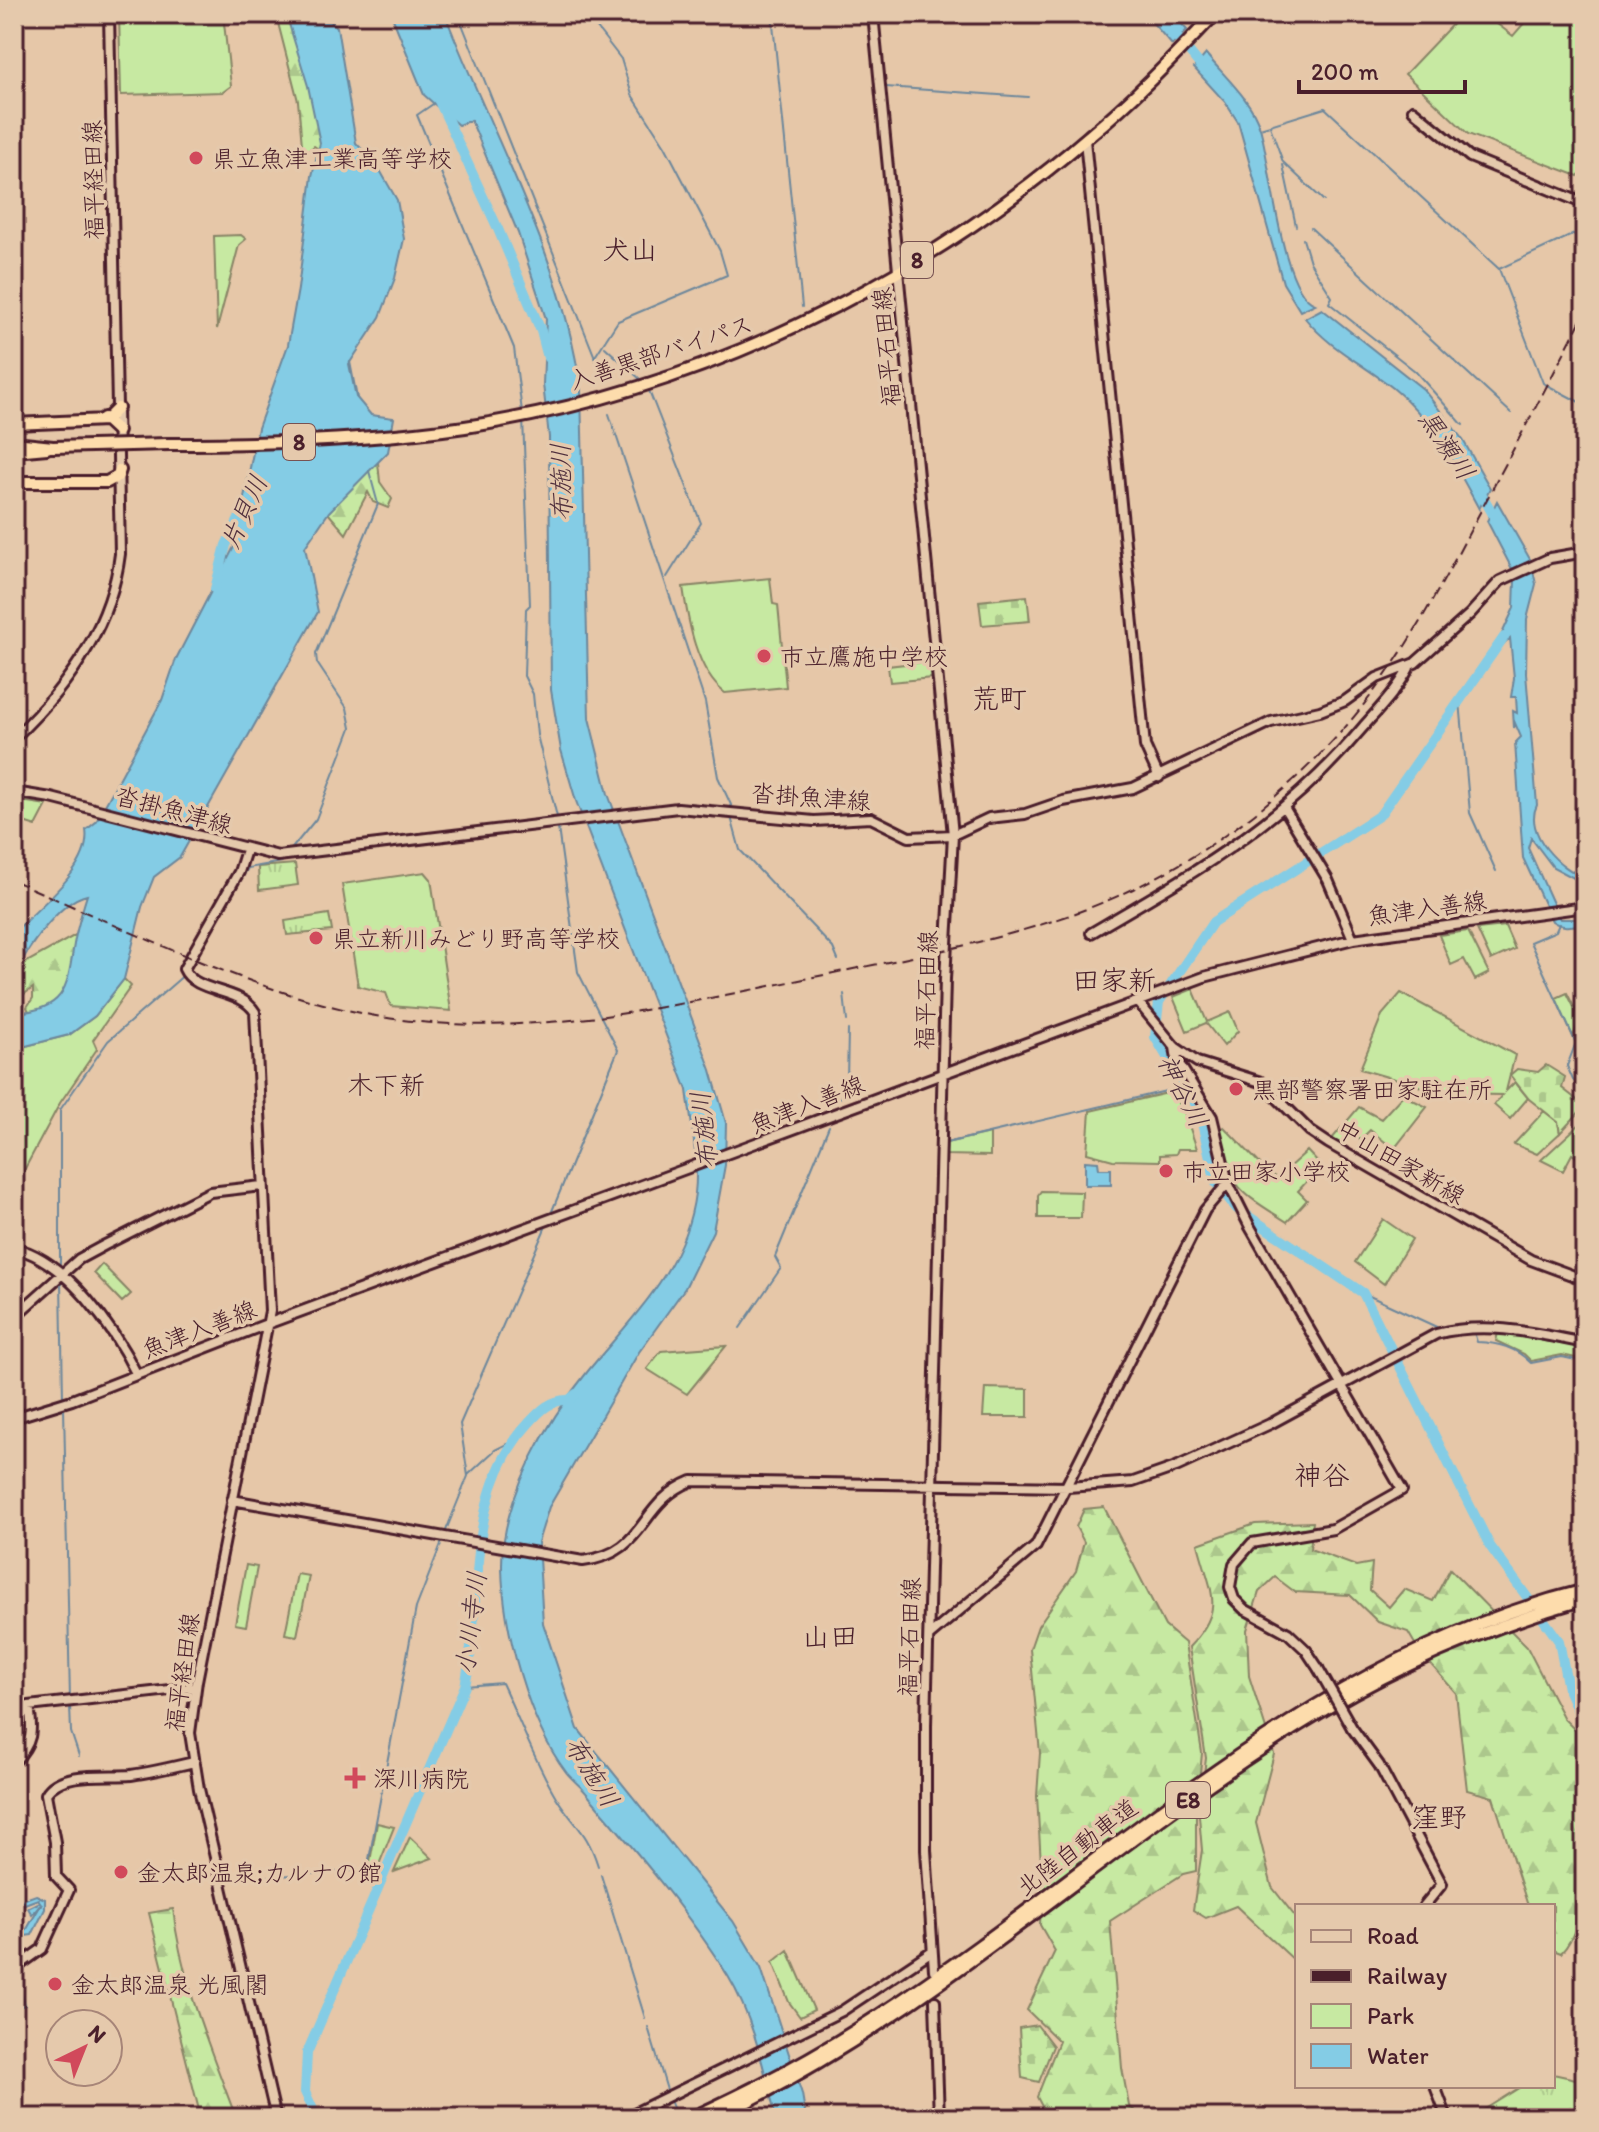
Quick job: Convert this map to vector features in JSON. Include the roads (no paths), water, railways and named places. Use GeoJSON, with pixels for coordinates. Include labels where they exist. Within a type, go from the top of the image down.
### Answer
{"type":"FeatureCollection","features":[{"type":"Feature","properties":{"kind":"highway","name":"入善黒部バイパス"},"geometry":{"type":"LineString","coordinates":[[14,447],[204,445],[395,436],[535,412],[615,392],[729,355],[899,271],[980,221],[1085,140],[1215,14]]}},
{"type":"Feature","properties":{"kind":"highway"},"geometry":{"type":"LineString","coordinates":[[14,423],[112,419]]}},
{"type":"Feature","properties":{"kind":"highway"},"geometry":{"type":"LineString","coordinates":[[14,481],[114,481]]}},
{"type":"Feature","properties":{"kind":"highway","name":"北陸自動車道"},"geometry":{"type":"LineString","coordinates":[[691,2118],[734,2103],[809,2069],[978,1958],[1190,1799],[1299,1725],[1414,1661],[1510,1618],[1585,1590]]}},
{"type":"Feature","properties":{"kind":"highway","name":"北陸自動車道"},"geometry":{"type":"LineString","coordinates":[[1546,1606],[1585,1599]]}},
{"type":"Feature","properties":{"kind":"highway","name":"北陸自動車道"},"geometry":{"type":"LineString","coordinates":[[714,2118],[734,2103]]}},
{"type":"Feature","properties":{"kind":"main road","name":"福平経田線"},"geometry":{"type":"LineString","coordinates":[[14,738],[62,687],[105,611],[117,578],[121,530],[114,481],[112,419],[117,344],[109,14]]}},
{"type":"Feature","properties":{"kind":"main road","name":"福平石田線"},"geometry":{"type":"LineString","coordinates":[[873,14],[953,835],[929,1636],[926,1850],[934,1970]]}},
{"type":"Feature","properties":{"kind":"main road"},"geometry":{"type":"LineString","coordinates":[[1413,110],[1470,157],[1585,204]]}},
{"type":"Feature","properties":{"kind":"main road"},"geometry":{"type":"LineString","coordinates":[[1085,140],[1145,746],[1159,777]]}},
{"type":"Feature","properties":{"kind":"main road","name":"沓掛魚津線"},"geometry":{"type":"LineString","coordinates":[[14,792],[51,798],[278,856],[681,808],[814,821],[864,817],[877,820],[909,837],[953,835],[989,818],[1025,814],[1063,801],[1120,791],[1159,777],[1271,722],[1320,711],[1345,701],[1377,678],[1410,666],[1470,614],[1492,588],[1547,560],[1585,552]]}},
{"type":"Feature","properties":{"kind":"main road"},"geometry":{"type":"LineString","coordinates":[[1091,933],[1190,876],[1285,809],[1340,754],[1410,666]]}},
{"type":"Feature","properties":{"kind":"main road"},"geometry":{"type":"LineString","coordinates":[[1285,809],[1318,863],[1353,939]]}},
{"type":"Feature","properties":{"kind":"main road","name":"福平経田線"},"geometry":{"type":"LineString","coordinates":[[246,850],[239,872],[184,969],[191,980],[244,1000],[255,1012],[270,1298],[196,1687],[190,1733],[194,1762],[276,2118]]}},
{"type":"Feature","properties":{"kind":"main road","name":"魚津入善線"},"geometry":{"type":"LineString","coordinates":[[14,1418],[56,1406],[267,1324],[1246,964],[1353,939],[1585,907]]}},
{"type":"Feature","properties":{"kind":"main road","name":"中山田家新線"},"geometry":{"type":"LineString","coordinates":[[1138,1002],[1175,1047],[1197,1062],[1261,1082],[1310,1131],[1328,1143],[1531,1260],[1585,1280]]}},
{"type":"Feature","properties":{"kind":"main road"},"geometry":{"type":"LineString","coordinates":[[1175,1047],[1177,1060],[1212,1117],[1229,1187],[1402,1490],[1333,1529],[1252,1543],[1234,1564],[1230,1576],[1234,1599],[1244,1609],[1288,1633],[1306,1650],[1352,1728],[1379,1765],[1442,1884],[1426,1904]]}},
{"type":"Feature","properties":{"kind":"main road"},"geometry":{"type":"LineString","coordinates":[[14,1317],[79,1259],[210,1192],[262,1186]]}},
{"type":"Feature","properties":{"kind":"main road"},"geometry":{"type":"LineString","coordinates":[[929,1636],[1036,1546],[1205,1210],[1216,1195],[1229,1187]]}},
{"type":"Feature","properties":{"kind":"main road"},"geometry":{"type":"LineString","coordinates":[[14,1248],[37,1255],[61,1273],[121,1342],[137,1375]]}},
{"type":"Feature","properties":{"kind":"main road"},"geometry":{"type":"LineString","coordinates":[[232,1500],[583,1561],[611,1555],[634,1538],[665,1494],[698,1480],[1068,1487],[1133,1482],[1176,1467],[1342,1387],[1436,1334],[1466,1326],[1585,1343]]}},
{"type":"Feature","properties":{"kind":"main road"},"geometry":{"type":"LineString","coordinates":[[14,1708],[196,1687]]}},
{"type":"Feature","properties":{"kind":"main road"},"geometry":{"type":"LineString","coordinates":[[14,1762],[25,1751],[32,1736],[29,1706]]}},
{"type":"Feature","properties":{"kind":"main road"},"geometry":{"type":"LineString","coordinates":[[14,1969],[42,1949],[69,1890],[56,1876],[55,1842],[46,1794],[49,1789],[79,1778],[130,1775],[194,1762]]}},
{"type":"Feature","properties":{"kind":"main road"},"geometry":{"type":"LineString","coordinates":[[624,2118],[867,1998],[932,1951]]}},
{"type":"Feature","properties":{"kind":"main road"},"geometry":{"type":"LineString","coordinates":[[935,2001],[939,2118]]}},
{"type":"Feature","properties":{"kind":"main road"},"geometry":{"type":"LineString","coordinates":[[1436,2088],[1447,2118]]}},
{"type":"Feature","properties":{"kind":"water"},"geometry":{"type":"Polygon","coordinates":[[[286,14],[323,14],[337,27],[356,143],[377,165],[397,200],[404,239],[395,278],[380,317],[349,364],[356,397],[371,415],[394,418],[388,452],[329,512],[305,547],[318,612],[180,857],[154,877],[142,907],[124,979],[95,1016],[69,1035],[14,1049],[14,1013],[44,1007],[61,994],[66,985],[87,895],[76,899],[54,917],[25,956],[14,979],[14,933],[61,886],[81,859],[86,845],[86,830],[96,822],[162,700],[176,659],[234,547],[258,428],[288,345],[312,176],[320,143],[308,86],[286,14]]]}},
{"type":"Feature","properties":{"kind":"water"},"geometry":{"type":"Polygon","coordinates":[[[391,14],[445,14],[524,199],[559,293],[581,391],[589,718],[608,794],[711,1070],[726,1123],[725,1165],[713,1231],[685,1288],[639,1352],[549,1507],[538,1542],[543,1623],[578,1729],[733,1921],[761,1968],[802,2094],[806,2118],[776,2118],[751,2027],[728,1976],[661,1882],[568,1775],[552,1751],[529,1702],[507,1618],[502,1567],[504,1541],[518,1489],[557,1413],[669,1267],[690,1220],[696,1180],[695,1155],[687,1090],[576,801],[561,750],[551,690],[549,437],[543,384],[546,319],[518,233],[471,120],[458,125],[424,95],[391,14]]]}},
{"type":"Feature","properties":{"kind":"water"},"geometry":{"type":"Polygon","coordinates":[[[1145,14],[1173,14],[1187,30],[1172,45],[1145,14]]]}},
{"type":"Feature","properties":{"kind":"water"},"geometry":{"type":"Polygon","coordinates":[[[1206,54],[1244,98],[1260,128],[1285,252],[1303,294],[1315,304],[1300,311],[1283,283],[1238,122],[1225,102],[1194,68],[1206,54]]]}},
{"type":"Feature","properties":{"kind":"water"},"geometry":{"type":"Polygon","coordinates":[[[1322,309],[1423,389],[1463,440],[1490,488],[1479,509],[1442,444],[1420,414],[1393,388],[1314,329],[1305,318],[1322,309]]]}},
{"type":"Feature","properties":{"kind":"water"},"geometry":{"type":"Polygon","coordinates":[[[1497,501],[1531,561],[1512,569],[1487,521],[1497,501]]]}},
{"type":"Feature","properties":{"kind":"water"},"geometry":{"type":"Polygon","coordinates":[[[1533,571],[1536,584],[1527,619],[1526,673],[1537,805],[1535,827],[1546,848],[1565,867],[1585,877],[1585,884],[1553,867],[1531,838],[1528,848],[1560,919],[1585,919],[1585,924],[1572,926],[1552,921],[1523,858],[1515,743],[1521,737],[1515,723],[1514,728],[1513,711],[1517,713],[1516,697],[1511,697],[1514,678],[1510,638],[1493,653],[1514,608],[1515,580],[1533,571]]]}},
{"type":"Feature","properties":{"kind":"water"},"geometry":{"type":"Polygon","coordinates":[[[1085,1161],[1098,1162],[1099,1169],[1111,1169],[1111,1185],[1085,1185],[1085,1161]]]}},
{"type":"Feature","properties":{"kind":"water"},"geometry":{"type":"Polygon","coordinates":[[[36,1895],[45,1899],[45,1909],[32,1935],[17,1937],[14,1920],[24,1934],[42,1903],[32,1915],[28,1908],[40,1902],[38,1899],[14,1908],[14,1903],[36,1895]]]}},
{"type":"Feature","properties":{"kind":"waterway"},"geometry":{"type":"LineString","coordinates":[[458,14],[598,365]]}},
{"type":"Feature","properties":{"kind":"waterway"},"geometry":{"type":"LineString","coordinates":[[586,14],[621,59],[632,95],[665,146],[720,251],[727,275],[618,321],[594,358]]}},
{"type":"Feature","properties":{"kind":"waterway"},"geometry":{"type":"LineString","coordinates":[[772,14],[802,307]]}},
{"type":"Feature","properties":{"kind":"waterway"},"geometry":{"type":"LineString","coordinates":[[869,14],[875,85]]}},
{"type":"Feature","properties":{"kind":"waterway","name":"黒瀬川"},"geometry":{"type":"LineString","coordinates":[[1158,14],[1205,71]]}},
{"type":"Feature","properties":{"kind":"waterway"},"geometry":{"type":"LineString","coordinates":[[886,87],[1028,97]]}},
{"type":"Feature","properties":{"kind":"waterway","name":"布施川"},"geometry":{"type":"LineString","coordinates":[[439,101],[498,229],[541,331],[548,358]]}},
{"type":"Feature","properties":{"kind":"waterway"},"geometry":{"type":"LineString","coordinates":[[433,104],[417,115],[514,348],[522,412]]}},
{"type":"Feature","properties":{"kind":"waterway"},"geometry":{"type":"LineString","coordinates":[[1260,128],[1325,108],[1499,269],[1543,383],[1585,405]]}},
{"type":"Feature","properties":{"kind":"waterway"},"geometry":{"type":"LineString","coordinates":[[1270,126],[1283,162],[1324,201]]}},
{"type":"Feature","properties":{"kind":"waterway"},"geometry":{"type":"LineString","coordinates":[[1283,165],[1296,226]]}},
{"type":"Feature","properties":{"kind":"waterway"},"geometry":{"type":"LineString","coordinates":[[1311,228],[1511,413]]}},
{"type":"Feature","properties":{"kind":"waterway"},"geometry":{"type":"LineString","coordinates":[[1499,269],[1585,229]]}},
{"type":"Feature","properties":{"kind":"waterway"},"geometry":{"type":"LineString","coordinates":[[1303,239],[1310,262],[1332,297],[1329,303],[1415,371],[1463,425]]}},
{"type":"Feature","properties":{"kind":"waterway"},"geometry":{"type":"LineString","coordinates":[[605,347],[641,380]]}},
{"type":"Feature","properties":{"kind":"waterway"},"geometry":{"type":"LineString","coordinates":[[350,362],[357,398]]}},
{"type":"Feature","properties":{"kind":"waterway"},"geometry":{"type":"LineString","coordinates":[[648,388],[701,523],[667,577]]}},
{"type":"Feature","properties":{"kind":"waterway"},"geometry":{"type":"LineString","coordinates":[[609,414],[705,702],[718,777],[732,807]]}},
{"type":"Feature","properties":{"kind":"waterway"},"geometry":{"type":"LineString","coordinates":[[523,418],[530,605],[526,609],[524,676],[533,694],[537,735],[558,821]]}},
{"type":"Feature","properties":{"kind":"waterway"},"geometry":{"type":"LineString","coordinates":[[289,852],[316,819],[351,728],[347,708],[317,663],[316,654],[378,504],[369,471]]}},
{"type":"Feature","properties":{"kind":"waterway","name":"黒瀬川"},"geometry":{"type":"LineString","coordinates":[[1478,488],[1498,523]]}},
{"type":"Feature","properties":{"kind":"waterway","name":"片貝川"},"geometry":{"type":"LineString","coordinates":[[215,589],[226,545],[247,503]]}},
{"type":"Feature","properties":{"kind":"waterway","name":"神谷川"},"geometry":{"type":"LineString","coordinates":[[1504,637],[1380,815],[1213,922],[1159,1002],[1155,1037],[1199,1110],[1216,1183],[1236,1208],[1363,1293],[1490,1546],[1559,1641],[1568,1689],[1577,1709],[1585,1717]]}},
{"type":"Feature","properties":{"kind":"waterway"},"geometry":{"type":"LineString","coordinates":[[1460,701],[1470,813],[1496,871]]}},
{"type":"Feature","properties":{"kind":"waterway"},"geometry":{"type":"LineString","coordinates":[[731,817],[740,850],[833,948],[838,960]]}},
{"type":"Feature","properties":{"kind":"waterway"},"geometry":{"type":"LineString","coordinates":[[550,1216],[618,1050],[578,972],[558,828]]}},
{"type":"Feature","properties":{"kind":"waterway"},"geometry":{"type":"LineString","coordinates":[[195,958],[248,868],[282,862],[285,858]]}},
{"type":"Feature","properties":{"kind":"waterway"},"geometry":{"type":"LineString","coordinates":[[1559,924],[1556,931],[1530,942],[1576,1043]]}},
{"type":"Feature","properties":{"kind":"waterway"},"geometry":{"type":"LineString","coordinates":[[60,1269],[60,1110],[108,1041],[185,974]]}},
{"type":"Feature","properties":{"kind":"waterway"},"geometry":{"type":"LineString","coordinates":[[844,994],[847,1021]]}},
{"type":"Feature","properties":{"kind":"waterway"},"geometry":{"type":"LineString","coordinates":[[1585,1019],[1567,1066],[1573,1080],[1585,1091]]}},
{"type":"Feature","properties":{"kind":"waterway"},"geometry":{"type":"LineString","coordinates":[[840,1098],[847,1081],[848,1030]]}},
{"type":"Feature","properties":{"kind":"waterway"},"geometry":{"type":"LineString","coordinates":[[946,1143],[1183,1087]]}},
{"type":"Feature","properties":{"kind":"waterway"},"geometry":{"type":"LineString","coordinates":[[740,1328],[781,1268],[775,1257],[829,1126]]}},
{"type":"Feature","properties":{"kind":"waterway"},"geometry":{"type":"LineString","coordinates":[[445,1533],[468,1476],[460,1424],[546,1226]]}},
{"type":"Feature","properties":{"kind":"waterway"},"geometry":{"type":"LineString","coordinates":[[61,1279],[63,1400]]}},
{"type":"Feature","properties":{"kind":"waterway"},"geometry":{"type":"LineString","coordinates":[[1363,1293],[1443,1330]]}},
{"type":"Feature","properties":{"kind":"waterway"},"geometry":{"type":"LineString","coordinates":[[1452,1335],[1474,1332],[1477,1342],[1506,1347],[1531,1363],[1562,1357],[1585,1362]]}},
{"type":"Feature","properties":{"kind":"waterway","name":"小川寺川"},"geometry":{"type":"LineString","coordinates":[[317,2118],[305,2092],[307,2053],[465,1686],[479,1548],[494,1481],[508,1451],[533,1419],[551,1404],[569,1400],[576,1394]]}},
{"type":"Feature","properties":{"kind":"waterway"},"geometry":{"type":"LineString","coordinates":[[64,1407],[70,1700]]}},
{"type":"Feature","properties":{"kind":"waterway"},"geometry":{"type":"LineString","coordinates":[[468,1475],[495,1450],[511,1442]]}},
{"type":"Feature","properties":{"kind":"waterway"},"geometry":{"type":"LineString","coordinates":[[233,1879],[367,1870],[416,1608],[443,1539]]}},
{"type":"Feature","properties":{"kind":"waterway"},"geometry":{"type":"LineString","coordinates":[[465,1686],[502,1683],[548,1783],[585,1836],[598,1866]]}},
{"type":"Feature","properties":{"kind":"waterway"},"geometry":{"type":"LineString","coordinates":[[70,1706],[71,1732],[79,1756]]}},
{"type":"Feature","properties":{"kind":"waterway"},"geometry":{"type":"LineString","coordinates":[[601,1875],[645,2018]]}},
{"type":"Feature","properties":{"kind":"waterway"},"geometry":{"type":"LineString","coordinates":[[14,2008],[25,2005],[16,1971]]}},
{"type":"Feature","properties":{"kind":"waterway"},"geometry":{"type":"LineString","coordinates":[[648,2027],[667,2090]]}},
{"type":"Feature","properties":{"kind":"waterway"},"geometry":{"type":"LineString","coordinates":[[670,2100],[673,2108]]}},
{"type":"Feature","properties":{"kind":"railway"},"geometry":{"type":"LineString","coordinates":[[14,881],[195,960],[288,994],[382,1017],[438,1023],[493,1025],[548,1022],[656,1008],[939,951],[1058,919],[1133,889],[1212,844],[1283,790],[1350,722],[1391,667],[1428,608],[1585,312]]}},
{"type":"Feature","properties":{"kind":"place","name":"県立魚津工業高等学校"},"geometry":{"type":"Point","coordinates":[196,158]}},
{"type":"Feature","properties":{"kind":"place","name":"市立鷹施中学校"},"geometry":{"type":"Point","coordinates":[764,656]}},
{"type":"Feature","properties":{"kind":"place","name":"県立新川みどり野高等学校"},"geometry":{"type":"Point","coordinates":[316,938]}},
{"type":"Feature","properties":{"kind":"place","name":"黒部警察署田家駐在所"},"geometry":{"type":"Point","coordinates":[1236,1089]}},
{"type":"Feature","properties":{"kind":"place","name":"市立田家小学校"},"geometry":{"type":"Point","coordinates":[1166,1171]}},
{"type":"Feature","properties":{"kind":"place","name":"深川病院"},"geometry":{"type":"Point","coordinates":[355,1778]}},
{"type":"Feature","properties":{"kind":"place","name":"金太郎温泉;カルナの館"},"geometry":{"type":"Point","coordinates":[121,1872]}},
{"type":"Feature","properties":{"kind":"place","name":"金太郎温泉 光風閣"},"geometry":{"type":"Point","coordinates":[55,1984]}},
{"type":"Feature","properties":{"kind":"district","name":"犬山"},"geometry":{"type":"Point","coordinates":[630,249]}},
{"type":"Feature","properties":{"kind":"district","name":"荒町"},"geometry":{"type":"Point","coordinates":[999,698]}},
{"type":"Feature","properties":{"kind":"district","name":"田家新"},"geometry":{"type":"Point","coordinates":[1114,980]}},
{"type":"Feature","properties":{"kind":"district","name":"木下新"},"geometry":{"type":"Point","coordinates":[386,1085]}},
{"type":"Feature","properties":{"kind":"district","name":"神谷"},"geometry":{"type":"Point","coordinates":[1322,1475]}},
{"type":"Feature","properties":{"kind":"district","name":"山田"},"geometry":{"type":"Point","coordinates":[830,1636]}},
{"type":"Feature","properties":{"kind":"district","name":"窪野"},"geometry":{"type":"Point","coordinates":[1439,1817]}}]}
